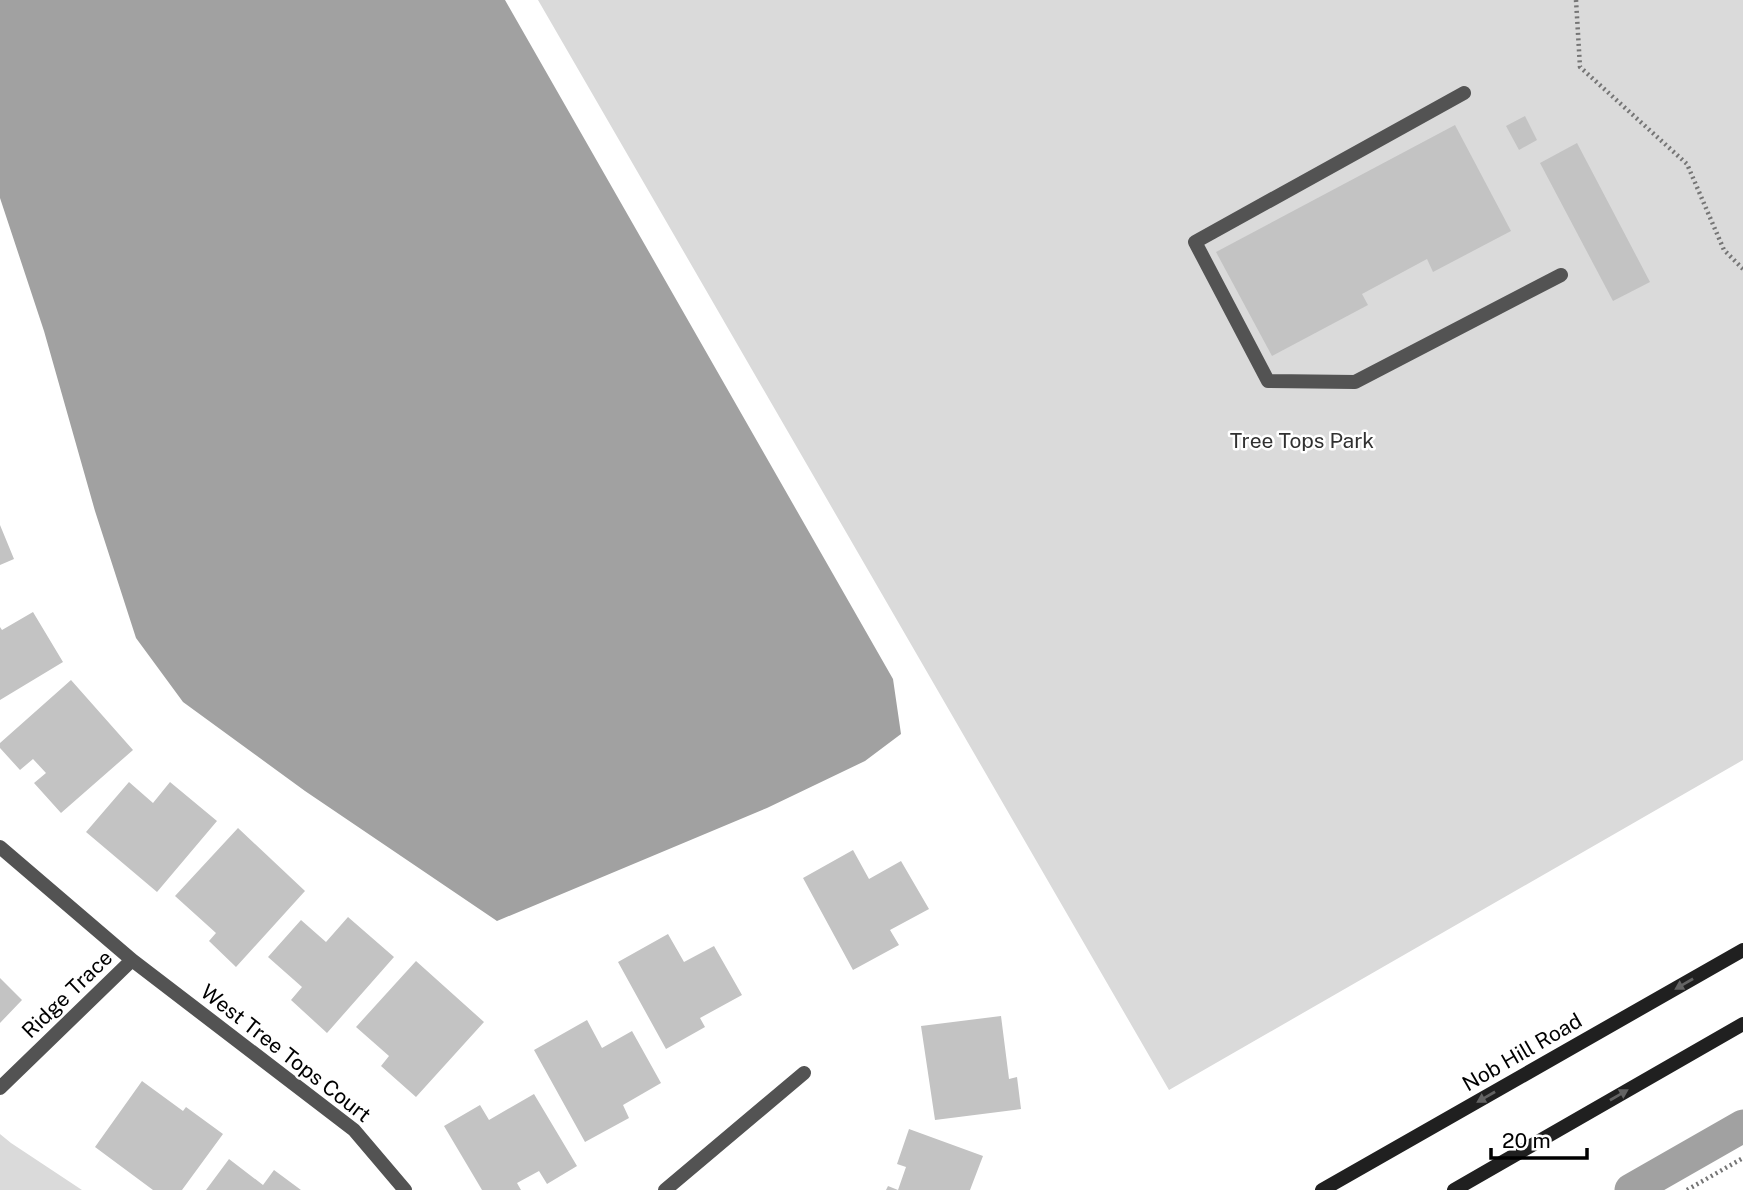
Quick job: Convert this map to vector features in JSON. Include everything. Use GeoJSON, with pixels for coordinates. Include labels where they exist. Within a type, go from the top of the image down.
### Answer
{"type":"FeatureCollection","features":[{"type":"Feature","properties":{"kind":"main road","name":"Nob Hill Road"},"geometry":{"type":"LineString","coordinates":[[1322,1190],[1743,950]]}},
{"type":"Feature","properties":{"kind":"main road"},"geometry":{"type":"LineString","coordinates":[[1454,1190],[1743,1024]]}},
{"type":"Feature","properties":{"kind":"street"},"geometry":{"type":"LineString","coordinates":[[1464,93],[1195,242],[1268,381],[1355,383],[1560,275]]}},
{"type":"Feature","properties":{"kind":"street","name":"West Tree Tops Court"},"geometry":{"type":"LineString","coordinates":[[0,847],[132,960],[354,1130],[405,1190]]}},
{"type":"Feature","properties":{"kind":"street","name":"Ridge Trace"},"geometry":{"type":"LineString","coordinates":[[0,1088],[132,960]]}},
{"type":"Feature","properties":{"kind":"street"},"geometry":{"type":"LineString","coordinates":[[665,1190],[804,1073]]}},
{"type":"Feature","properties":{"kind":"path"},"geometry":{"type":"LineString","coordinates":[[1576,0],[1580,67],[1687,164],[1724,250],[1743,269]]}},
{"type":"Feature","properties":{"kind":"path"},"geometry":{"type":"LineString","coordinates":[[1687,1190],[1743,1158]]}},
{"type":"Feature","properties":{"kind":"green space","name":"Tree Tops Park"},"geometry":{"type":"Polygon","coordinates":[[[538,0],[1743,0],[1743,760],[1169,1090],[538,0]]]}},
{"type":"Feature","properties":{"kind":"green space"},"geometry":{"type":"Polygon","coordinates":[[[0,1134],[11,1143],[82,1190],[0,1190],[0,1134]]]}},
{"type":"Feature","properties":{"kind":"shaded area"},"geometry":{"type":"Polygon","coordinates":[[[0,0],[505,0],[893,679],[901,734],[865,761],[767,808],[497,921],[305,791],[183,702],[136,638],[95,511],[44,331],[0,198],[0,0]]]}},
{"type":"Feature","properties":{"kind":"building"},"geometry":{"type":"Polygon","coordinates":[[[1525,116],[1537,140],[1519,150],[1506,126],[1525,116]]]}},
{"type":"Feature","properties":{"kind":"building"},"geometry":{"type":"Polygon","coordinates":[[[1455,125],[1511,231],[1433,272],[1427,259],[1362,294],[1368,305],[1272,356],[1216,252],[1455,125]]]}},
{"type":"Feature","properties":{"kind":"building"},"geometry":{"type":"Polygon","coordinates":[[[1577,143],[1650,282],[1613,301],[1540,163],[1577,143]]]}},
{"type":"Feature","properties":{"kind":"building"},"geometry":{"type":"Polygon","coordinates":[[[0,525],[14,559],[0,565],[0,525]]]}},
{"type":"Feature","properties":{"kind":"building"},"geometry":{"type":"Polygon","coordinates":[[[33,612],[63,662],[0,700],[0,627],[2,630],[33,612]]]}},
{"type":"Feature","properties":{"kind":"building"},"geometry":{"type":"Polygon","coordinates":[[[71,680],[133,750],[61,813],[34,783],[46,773],[33,759],[20,770],[0,748],[0,743],[71,680]]]}},
{"type":"Feature","properties":{"kind":"building"},"geometry":{"type":"Polygon","coordinates":[[[129,782],[153,803],[170,782],[217,821],[157,892],[86,832],[129,782]]]}},
{"type":"Feature","properties":{"kind":"building"},"geometry":{"type":"Polygon","coordinates":[[[238,828],[305,891],[236,967],[209,941],[216,933],[175,896],[238,828]]]}},
{"type":"Feature","properties":{"kind":"building"},"geometry":{"type":"Polygon","coordinates":[[[853,850],[869,879],[901,861],[929,909],[890,930],[899,945],[853,970],[803,878],[853,850]]]}},
{"type":"Feature","properties":{"kind":"building"},"geometry":{"type":"Polygon","coordinates":[[[348,917],[394,957],[327,1033],[291,1000],[302,987],[268,957],[301,920],[326,942],[348,917]]]}},
{"type":"Feature","properties":{"kind":"building"},"geometry":{"type":"Polygon","coordinates":[[[668,934],[684,962],[714,946],[742,995],[700,1018],[705,1027],[666,1049],[618,962],[668,934]]]}},
{"type":"Feature","properties":{"kind":"building"},"geometry":{"type":"Polygon","coordinates":[[[416,961],[484,1022],[416,1097],[381,1066],[389,1056],[356,1027],[416,961]]]}},
{"type":"Feature","properties":{"kind":"building"},"geometry":{"type":"Polygon","coordinates":[[[0,978],[22,1000],[0,1023],[0,978]]]}},
{"type":"Feature","properties":{"kind":"building"},"geometry":{"type":"Polygon","coordinates":[[[1001,1016],[1009,1079],[1017,1077],[1021,1109],[935,1120],[921,1026],[1001,1016]]]}},
{"type":"Feature","properties":{"kind":"building"},"geometry":{"type":"Polygon","coordinates":[[[587,1020],[602,1048],[632,1031],[661,1083],[623,1105],[629,1118],[585,1142],[534,1050],[587,1020]]]}},
{"type":"Feature","properties":{"kind":"building"},"geometry":{"type":"Polygon","coordinates":[[[142,1081],[183,1111],[186,1107],[223,1134],[182,1190],[153,1190],[95,1147],[142,1081]]]}},
{"type":"Feature","properties":{"kind":"building"},"geometry":{"type":"Polygon","coordinates":[[[534,1094],[577,1166],[547,1184],[539,1171],[517,1183],[521,1190],[482,1190],[444,1126],[480,1105],[489,1120],[534,1094]]]}},
{"type":"Feature","properties":{"kind":"building"},"geometry":{"type":"Polygon","coordinates":[[[909,1129],[983,1156],[970,1190],[898,1190],[906,1167],[897,1164],[909,1129]]]}},
{"type":"Feature","properties":{"kind":"building"},"geometry":{"type":"Polygon","coordinates":[[[229,1159],[263,1185],[274,1170],[301,1190],[206,1190],[229,1159]]]}},
{"type":"Feature","properties":{"kind":"waterway"},"geometry":{"type":"LineString","coordinates":[[1631,1190],[1743,1126]]}}]}
